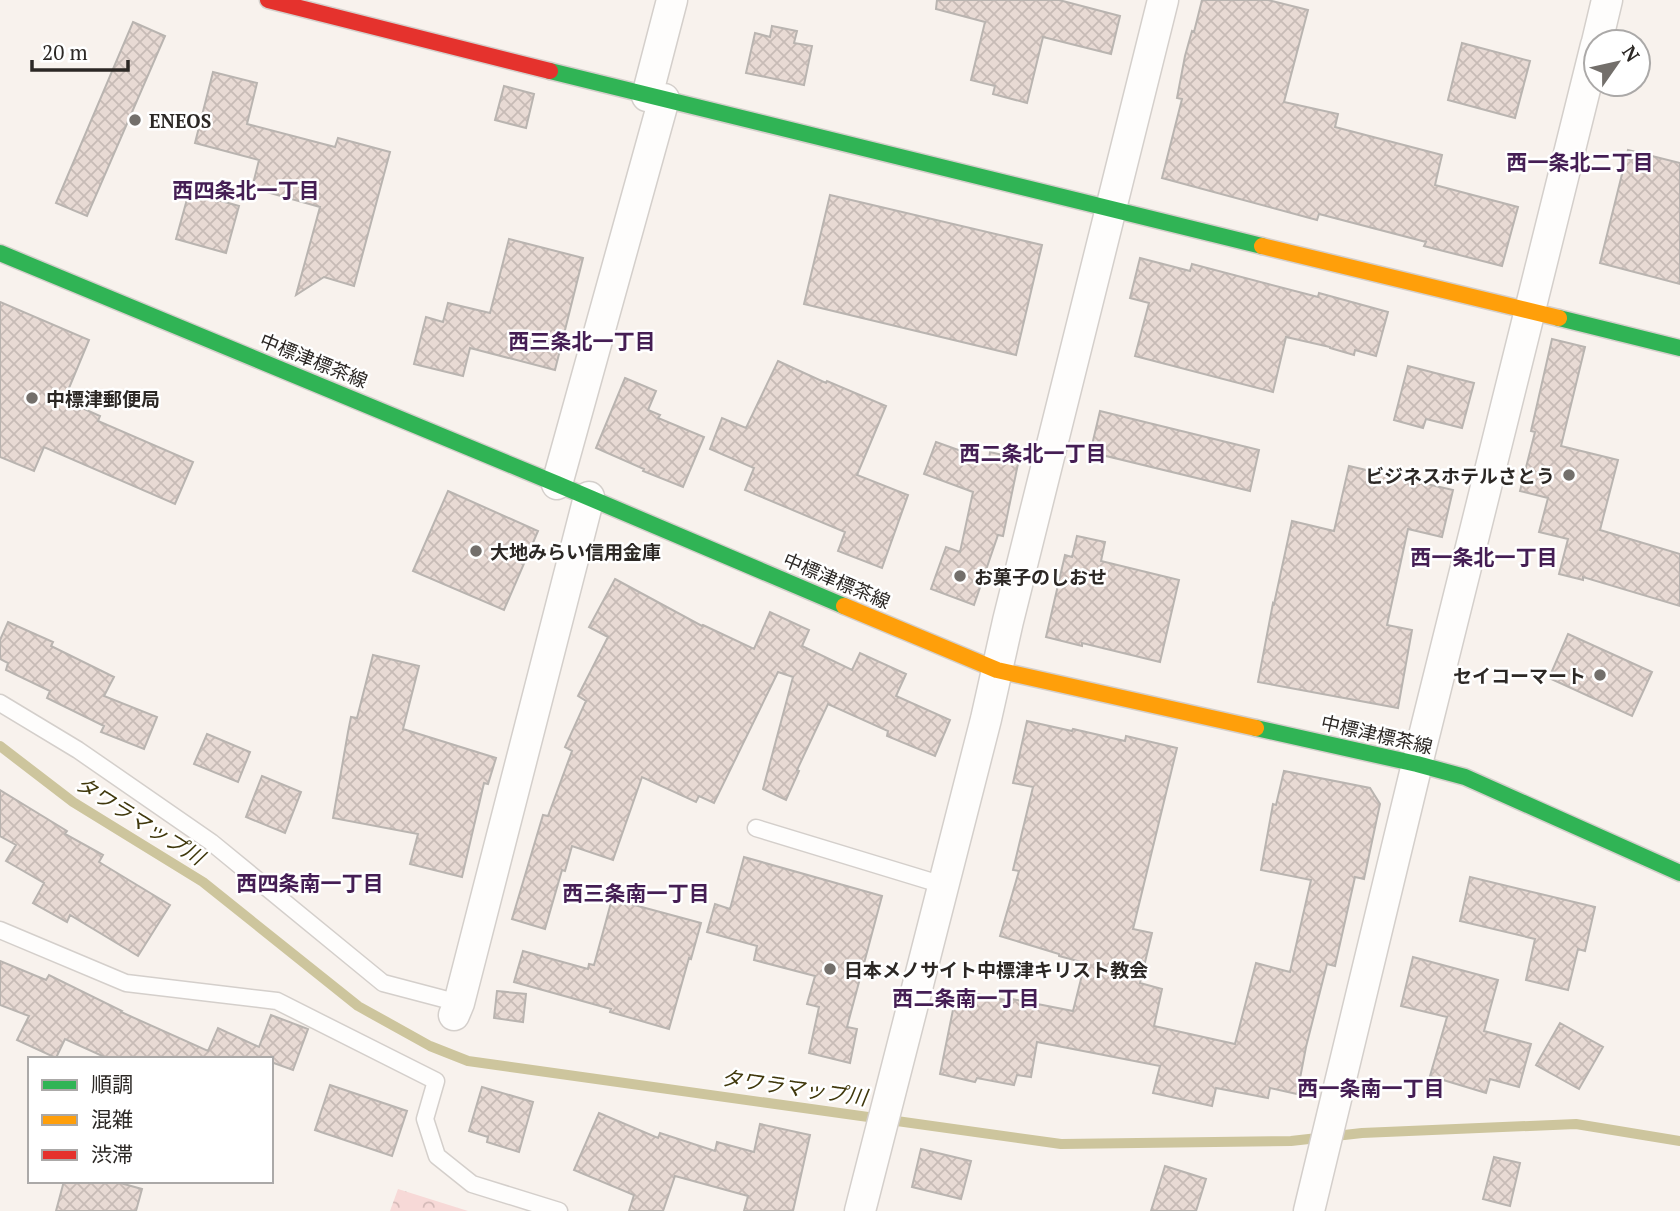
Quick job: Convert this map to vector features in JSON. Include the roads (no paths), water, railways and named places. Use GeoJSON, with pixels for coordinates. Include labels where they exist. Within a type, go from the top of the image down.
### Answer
{"type":"FeatureCollection","features":[{"type":"Feature","properties":{"kind":"main road"},"geometry":{"type":"LineString","coordinates":[[268,0],[655,98],[1680,348]]}},
{"type":"Feature","properties":{"kind":"main road","name":"中標津標茶線"},"geometry":{"type":"LineString","coordinates":[[0,253],[558,484],[997,670],[1465,777],[1680,873]]}},
{"type":"Feature","properties":{"kind":"street"},"geometry":{"type":"LineString","coordinates":[[558,484],[655,98],[672,0]]}},
{"type":"Feature","properties":{"kind":"street"},"geometry":{"type":"LineString","coordinates":[[860,1211],[1163,0]]}},
{"type":"Feature","properties":{"kind":"street"},"geometry":{"type":"LineString","coordinates":[[1600,28],[1607,0]]}},
{"type":"Feature","properties":{"kind":"street"},"geometry":{"type":"LineString","coordinates":[[1310,1211],[1417,764],[1582,98]]}},
{"type":"Feature","properties":{"kind":"street"},"geometry":{"type":"LineString","coordinates":[[456,1009],[589,497]]}},
{"type":"Feature","properties":{"kind":"lane"},"geometry":{"type":"LineString","coordinates":[[0,704],[78,750],[211,842],[383,984],[456,1009]]}},
{"type":"Feature","properties":{"kind":"lane"},"geometry":{"type":"LineString","coordinates":[[756,828],[943,885]]}},
{"type":"Feature","properties":{"kind":"lane"},"geometry":{"type":"LineString","coordinates":[[0,930],[126,983],[277,1001],[387,1056],[436,1081],[425,1119],[438,1156],[472,1184],[559,1211]]}},
{"type":"Feature","properties":{"kind":"waterway","name":"タワラマップ川"},"geometry":{"type":"LineString","coordinates":[[0,746],[73,802],[203,882],[358,1006],[430,1046],[468,1061],[1061,1144],[1291,1141],[1362,1133],[1576,1124],[1680,1141]]}},
{"type":"Feature","properties":{"kind":"place","name":"ENEOS"},"geometry":{"type":"Point","coordinates":[135,120]}},
{"type":"Feature","properties":{"kind":"place","name":"中標津郵便局"},"geometry":{"type":"Point","coordinates":[32,398]}},
{"type":"Feature","properties":{"kind":"place","name":"ビジネスホテルさとう"},"geometry":{"type":"Point","coordinates":[1569,475]}},
{"type":"Feature","properties":{"kind":"place","name":"大地みらい信用金庫"},"geometry":{"type":"Point","coordinates":[476,551]}},
{"type":"Feature","properties":{"kind":"place","name":"お菓子のしおせ"},"geometry":{"type":"Point","coordinates":[960,576]}},
{"type":"Feature","properties":{"kind":"place","name":"セイコーマート"},"geometry":{"type":"Point","coordinates":[1600,675]}},
{"type":"Feature","properties":{"kind":"place","name":"日本メノサイト中標津キリスト教会"},"geometry":{"type":"Point","coordinates":[830,969]}},
{"type":"Feature","properties":{"kind":"district","name":"西一条北二丁目"},"geometry":{"type":"Point","coordinates":[1580,162]}},
{"type":"Feature","properties":{"kind":"district","name":"西四条北一丁目"},"geometry":{"type":"Point","coordinates":[246,190]}},
{"type":"Feature","properties":{"kind":"district","name":"西三条北一丁目"},"geometry":{"type":"Point","coordinates":[582,341]}},
{"type":"Feature","properties":{"kind":"district","name":"西二条北一丁目"},"geometry":{"type":"Point","coordinates":[1033,453]}},
{"type":"Feature","properties":{"kind":"district","name":"西一条北一丁目"},"geometry":{"type":"Point","coordinates":[1484,557]}},
{"type":"Feature","properties":{"kind":"district","name":"西四条南一丁目"},"geometry":{"type":"Point","coordinates":[310,883]}},
{"type":"Feature","properties":{"kind":"district","name":"西三条南一丁目"},"geometry":{"type":"Point","coordinates":[636,893]}},
{"type":"Feature","properties":{"kind":"district","name":"西二条南一丁目"},"geometry":{"type":"Point","coordinates":[966,998]}},
{"type":"Feature","properties":{"kind":"district","name":"西一条南一丁目"},"geometry":{"type":"Point","coordinates":[1371,1088]}}]}
